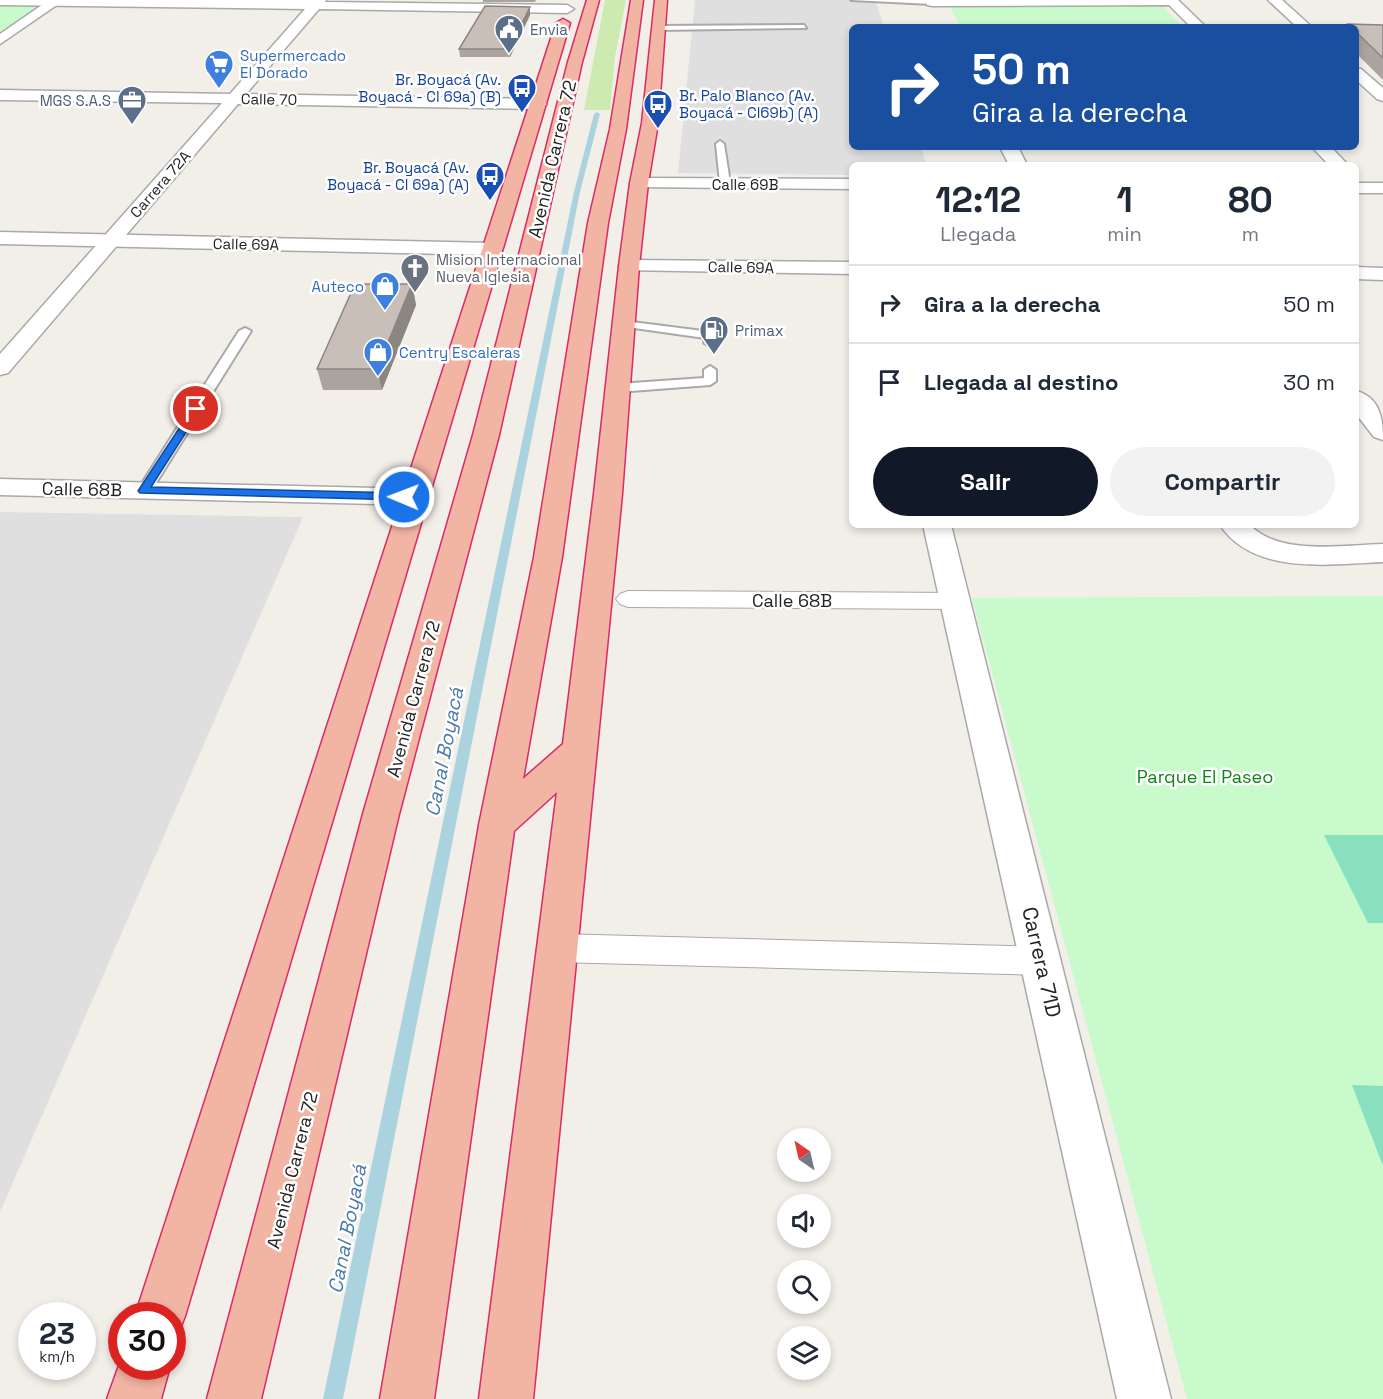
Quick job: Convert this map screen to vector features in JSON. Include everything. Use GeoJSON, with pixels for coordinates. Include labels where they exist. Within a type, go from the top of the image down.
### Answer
{"type":"FeatureCollection","features":[{"type":"Feature","properties":{"kind":"highway","name":"Avenida Carrera 72"},"geometry":{"type":"LineString","coordinates":[[164,1302],[520,158],[576,3]]}},
{"type":"Feature","properties":{"kind":"highway","name":"Avenida Carrera 72"},"geometry":{"type":"LineString","coordinates":[[234,1399],[381,814],[486,435],[575,62],[576,3]]}},
{"type":"Feature","properties":{"kind":"highway"},"geometry":{"type":"LineString","coordinates":[[407,1399],[497,825],[548,557],[598,223],[618,129],[648,8]]}},
{"type":"Feature","properties":{"kind":"highway"},"geometry":{"type":"LineString","coordinates":[[506,1399],[579,750],[629,266],[639,183],[650,123],[648,8]]}},
{"type":"Feature","properties":{"kind":"highway"},"geometry":{"type":"LineString","coordinates":[[520,158],[545,193]]}},
{"type":"Feature","properties":{"kind":"highway"},"geometry":{"type":"LineString","coordinates":[[612,158],[639,183]]}},
{"type":"Feature","properties":{"kind":"highway"},"geometry":{"type":"LineString","coordinates":[[497,825],[579,750]]}},
{"type":"Feature","properties":{"kind":"highway"},"geometry":{"type":"LineString","coordinates":[[134,1399],[140,1380]]}},
{"type":"Feature","properties":{"kind":"street"},"geometry":{"type":"LineString","coordinates":[[1274,0],[1302,24]]}},
{"type":"Feature","properties":{"kind":"street"},"geometry":{"type":"LineString","coordinates":[[0,1],[576,3]]}},
{"type":"Feature","properties":{"kind":"street"},"geometry":{"type":"LineString","coordinates":[[0,40],[57,1]]}},
{"type":"Feature","properties":{"kind":"street"},"geometry":{"type":"LineString","coordinates":[[941,19],[931,1],[1172,1],[1195,24]]}},
{"type":"Feature","properties":{"kind":"street","name":"Carrera 72A"},"geometry":{"type":"LineString","coordinates":[[0,368],[317,3]]}},
{"type":"Feature","properties":{"kind":"street"},"geometry":{"type":"LineString","coordinates":[[1359,75],[1383,96]]}},
{"type":"Feature","properties":{"kind":"street","name":"Calle 70"},"geometry":{"type":"LineString","coordinates":[[0,95],[539,104]]}},
{"type":"Feature","properties":{"kind":"street"},"geometry":{"type":"LineString","coordinates":[[1324,150],[1337,162]]}},
{"type":"Feature","properties":{"kind":"street","name":"Calle 69B"},"geometry":{"type":"LineString","coordinates":[[639,183],[849,184]]}},
{"type":"Feature","properties":{"kind":"street"},"geometry":{"type":"LineString","coordinates":[[1359,186],[1383,188]]}},
{"type":"Feature","properties":{"kind":"street","name":"Calle 69A"},"geometry":{"type":"LineString","coordinates":[[0,238],[492,249]]}},
{"type":"Feature","properties":{"kind":"street","name":"Calle 69A"},"geometry":{"type":"LineString","coordinates":[[629,266],[849,268]]}},
{"type":"Feature","properties":{"kind":"street"},"geometry":{"type":"LineString","coordinates":[[1359,273],[1383,274]]}},
{"type":"Feature","properties":{"kind":"street"},"geometry":{"type":"LineString","coordinates":[[1359,402],[1383,432]]}},
{"type":"Feature","properties":{"kind":"street","name":"Calle 68B"},"geometry":{"type":"LineString","coordinates":[[0,487],[416,497]]}},
{"type":"Feature","properties":{"kind":"street","name":"Carrera 71D"},"geometry":{"type":"LineString","coordinates":[[938,528],[1144,1399]]}},
{"type":"Feature","properties":{"kind":"street"},"geometry":{"type":"LineString","coordinates":[[1237,528],[1251,543],[1280,553],[1383,553]]}},
{"type":"Feature","properties":{"kind":"street","name":"Calle 68B"},"geometry":{"type":"LineString","coordinates":[[628,599],[956,601]]}},
{"type":"Feature","properties":{"kind":"street"},"geometry":{"type":"LineString","coordinates":[[557,948],[1042,961]]}},
{"type":"Feature","properties":{"kind":"lane"},"geometry":{"type":"LineString","coordinates":[[854,0],[931,1]]}},
{"type":"Feature","properties":{"kind":"lane"},"geometry":{"type":"LineString","coordinates":[[648,8],[804,27]]}},
{"type":"Feature","properties":{"kind":"lane"},"geometry":{"type":"LineString","coordinates":[[720,144],[725,183]]}},
{"type":"Feature","properties":{"kind":"lane"},"geometry":{"type":"LineString","coordinates":[[624,324],[711,335],[710,343]]}},
{"type":"Feature","properties":{"kind":"lane"},"geometry":{"type":"LineString","coordinates":[[144,491],[245,331]]}},
{"type":"Feature","properties":{"kind":"lane"},"geometry":{"type":"LineString","coordinates":[[618,387],[710,381],[710,370]]}},
{"type":"Feature","properties":{"kind":"shaded area"},"geometry":{"type":"Polygon","coordinates":[[[695,0],[875,0],[883,24],[849,24],[849,150],[922,150],[925,162],[849,162],[849,175],[678,173],[695,0]]]}},
{"type":"Feature","properties":{"kind":"shaded area"},"geometry":{"type":"Polygon","coordinates":[[[0,512],[303,517],[0,1212],[0,512]]]}},
{"type":"Feature","properties":{"kind":"green space"},"geometry":{"type":"Polygon","coordinates":[[[605,0],[626,0],[615,57],[610,110],[584,110],[605,0]]]}},
{"type":"Feature","properties":{"kind":"green space"},"geometry":{"type":"Polygon","coordinates":[[[0,3],[47,3],[0,34],[0,3]]]}},
{"type":"Feature","properties":{"kind":"green space"},"geometry":{"type":"Polygon","coordinates":[[[949,5],[1161,5],[1180,24],[959,24],[949,5]]]}},
{"type":"Feature","properties":{"kind":"green space","name":"Parque El Paseo"},"geometry":{"type":"Polygon","coordinates":[[[1383,596],[1383,1399],[1187,1399],[972,598],[1383,596]]]}},
{"type":"Feature","properties":{"kind":"green space"},"geometry":{"type":"Polygon","coordinates":[[[1324,835],[1383,835],[1383,923],[1368,923],[1324,835]]]}},
{"type":"Feature","properties":{"kind":"green space"},"geometry":{"type":"Polygon","coordinates":[[[1352,1085],[1383,1086],[1383,1166],[1352,1085]]]}},
{"type":"Feature","properties":{"kind":"building"},"geometry":{"type":"Polygon","coordinates":[[[485,6],[530,7],[509,49],[459,49],[485,6]]]}},
{"type":"Feature","properties":{"kind":"building"},"geometry":{"type":"Polygon","coordinates":[[[1359,24],[1383,25],[1383,58],[1359,35],[1359,24]]]}},
{"type":"Feature","properties":{"kind":"building"},"geometry":{"type":"Polygon","coordinates":[[[355,284],[412,284],[377,369],[317,369],[355,284]]]}},
{"type":"Feature","properties":{"kind":"waterway","name":"Canal Boyacá"},"geometry":{"type":"LineString","coordinates":[[333,1399],[577,192],[597,114]]}},
{"type":"Feature","properties":{"kind":"place","name":"Envia"},"geometry":{"type":"Point","coordinates":[509,54]}},
{"type":"Feature","properties":{"kind":"place","name":"Supermercado El Dorado"},"geometry":{"type":"Point","coordinates":[219,90]}},
{"type":"Feature","properties":{"kind":"place","name":"Br. Boyacá (Av. Boyacá - Cl 69a) (B)"},"geometry":{"type":"Point","coordinates":[522,114]}},
{"type":"Feature","properties":{"kind":"place","name":"MGS S.A.S"},"geometry":{"type":"Point","coordinates":[132,126]}},
{"type":"Feature","properties":{"kind":"place","name":"Br. Palo Blanco (Av. Boyacá - Cl69b) (A)"},"geometry":{"type":"Point","coordinates":[658,130]}},
{"type":"Feature","properties":{"kind":"place","name":"Br. Boyacá (Av. Boyacá - Cl 69a) (A)"},"geometry":{"type":"Point","coordinates":[490,202]}},
{"type":"Feature","properties":{"kind":"place","name":"Mision Internacional Nueva Iglesia"},"geometry":{"type":"Point","coordinates":[415,294]}},
{"type":"Feature","properties":{"kind":"place","name":"Auteco"},"geometry":{"type":"Point","coordinates":[385,312]}},
{"type":"Feature","properties":{"kind":"place","name":"Primax"},"geometry":{"type":"Point","coordinates":[714,356]}},
{"type":"Feature","properties":{"kind":"place","name":"Centry Escaleras"},"geometry":{"type":"Point","coordinates":[378,378]}},
{"type":"Feature","properties":{"kind":"route"},"geometry":{"type":"LineString","coordinates":[[196,409],[144,491],[404,497]]}}]}
